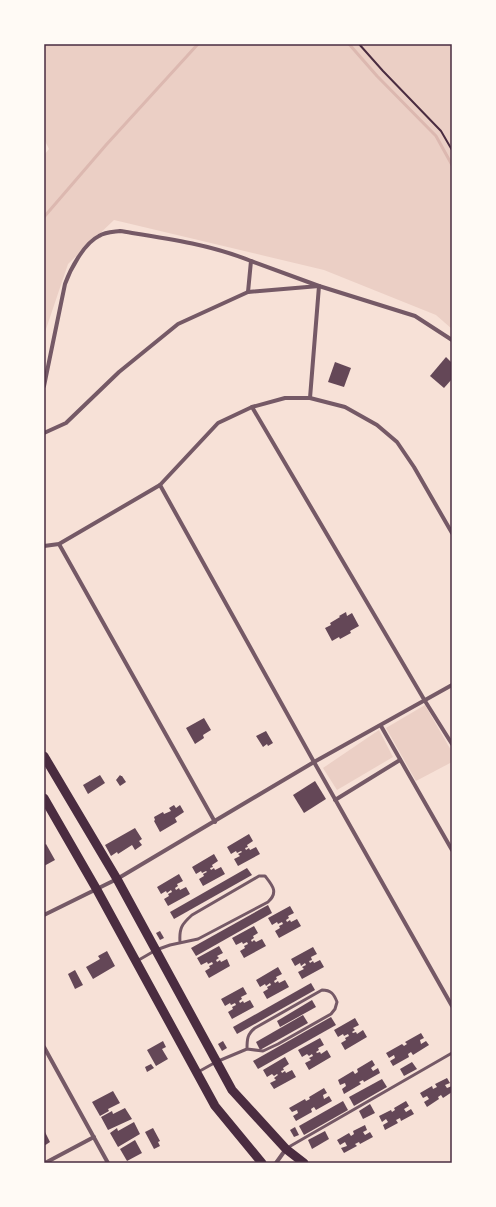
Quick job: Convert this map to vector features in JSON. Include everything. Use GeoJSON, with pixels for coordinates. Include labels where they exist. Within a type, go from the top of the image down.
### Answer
{"type":"FeatureCollection","features":[{"type":"Feature","properties":{"kind":"main road"},"geometry":{"type":"LineString","coordinates":[[44,756],[117,879],[232,1090],[286,1149],[304,1163]]}},
{"type":"Feature","properties":{"kind":"main road"},"geometry":{"type":"LineString","coordinates":[[44,798],[97,890],[215,1106],[262,1163]]}},
{"type":"Feature","properties":{"kind":"street"},"geometry":{"type":"LineString","coordinates":[[44,386],[65,284],[69,272],[84,251],[98,236],[110,232],[120,232],[174,240],[229,252],[319,286],[415,316],[452,340]]}},
{"type":"Feature","properties":{"kind":"street"},"geometry":{"type":"LineString","coordinates":[[248,292],[251,261]]}},
{"type":"Feature","properties":{"kind":"street"},"geometry":{"type":"LineString","coordinates":[[44,433],[66,423],[119,372],[178,324],[248,292],[319,286]]}},
{"type":"Feature","properties":{"kind":"street"},"geometry":{"type":"LineString","coordinates":[[310,398],[319,286]]}},
{"type":"Feature","properties":{"kind":"street"},"geometry":{"type":"LineString","coordinates":[[44,546],[59,544],[160,485],[218,423],[252,407],[285,398],[310,398],[345,407],[377,425],[397,442],[414,467],[452,533]]}},
{"type":"Feature","properties":{"kind":"street"},"geometry":{"type":"LineString","coordinates":[[252,407],[425,701],[452,744]]}},
{"type":"Feature","properties":{"kind":"street"},"geometry":{"type":"LineString","coordinates":[[160,485],[335,800],[452,1006]]}},
{"type":"Feature","properties":{"kind":"street"},"geometry":{"type":"LineString","coordinates":[[59,544],[215,822]]}},
{"type":"Feature","properties":{"kind":"street"},"geometry":{"type":"LineString","coordinates":[[44,915],[117,879],[314,762],[452,685]]}},
{"type":"Feature","properties":{"kind":"street"},"geometry":{"type":"LineString","coordinates":[[380,726],[452,850]]}},
{"type":"Feature","properties":{"kind":"street"},"geometry":{"type":"LineString","coordinates":[[335,800],[400,760]]}},
{"type":"Feature","properties":{"kind":"street"},"geometry":{"type":"LineString","coordinates":[[44,1047],[108,1163]]}},
{"type":"Feature","properties":{"kind":"street"},"geometry":{"type":"LineString","coordinates":[[45,1163],[94,1138]]}},
{"type":"Feature","properties":{"kind":"street"},"geometry":{"type":"LineString","coordinates":[[276,1163],[286,1149]]}},
{"type":"Feature","properties":{"kind":"lane"},"geometry":{"type":"LineString","coordinates":[[136,962],[156,950],[180,942],[198,939],[268,902],[273,898],[274,893],[272,885],[265,876],[259,876],[192,915],[184,922],[179,932],[180,942]]}},
{"type":"Feature","properties":{"kind":"lane"},"geometry":{"type":"LineString","coordinates":[[197,1073],[216,1062],[247,1049],[263,1051],[331,1014],[335,1010],[337,1002],[333,994],[327,990],[322,990],[255,1028],[248,1037],[247,1049]]}},
{"type":"Feature","properties":{"kind":"lane"},"geometry":{"type":"LineString","coordinates":[[286,1149],[452,1054]]}},
{"type":"Feature","properties":{"kind":"path"},"geometry":{"type":"LineString","coordinates":[[359,44],[441,131],[452,150]]}},
{"type":"Feature","properties":{"kind":"shaded area"},"geometry":{"type":"Polygon","coordinates":[[[44,44],[452,44],[452,329],[436,315],[324,270],[114,220],[68,264],[44,335],[44,155],[49,149],[44,139],[44,44]]]}},
{"type":"Feature","properties":{"kind":"shaded area"},"geometry":{"type":"Polygon","coordinates":[[[425,705],[452,752],[452,762],[416,781],[386,728],[425,705]]]}},
{"type":"Feature","properties":{"kind":"shaded area"},"geometry":{"type":"Polygon","coordinates":[[[379,730],[393,757],[337,790],[323,768],[379,730]]]}},
{"type":"Feature","properties":{"kind":"building"},"geometry":{"type":"Polygon","coordinates":[[[446,357],[452,363],[452,379],[444,388],[430,376],[446,357]]]}},
{"type":"Feature","properties":{"kind":"building"},"geometry":{"type":"Polygon","coordinates":[[[335,362],[351,368],[344,387],[328,382],[335,362]]]}},
{"type":"Feature","properties":{"kind":"building"},"geometry":{"type":"Polygon","coordinates":[[[346,612],[347,616],[352,613],[359,626],[350,631],[351,633],[340,639],[339,637],[332,641],[325,628],[331,625],[330,623],[346,612]]]}},
{"type":"Feature","properties":{"kind":"building"},"geometry":{"type":"Polygon","coordinates":[[[204,718],[211,730],[203,735],[204,738],[195,744],[186,728],[204,718]]]}},
{"type":"Feature","properties":{"kind":"building"},"geometry":{"type":"Polygon","coordinates":[[[266,731],[273,743],[268,746],[267,744],[263,747],[256,736],[266,731]]]}},
{"type":"Feature","properties":{"kind":"building"},"geometry":{"type":"Polygon","coordinates":[[[100,775],[105,783],[88,794],[83,785],[100,775]]]}},
{"type":"Feature","properties":{"kind":"building"},"geometry":{"type":"Polygon","coordinates":[[[120,775],[126,782],[120,786],[116,780],[120,775]]]}},
{"type":"Feature","properties":{"kind":"building"},"geometry":{"type":"Polygon","coordinates":[[[315,781],[326,799],[304,813],[293,795],[315,781]]]}},
{"type":"Feature","properties":{"kind":"building"},"geometry":{"type":"Polygon","coordinates":[[[174,805],[176,808],[180,805],[184,812],[175,818],[177,822],[160,832],[154,821],[154,817],[163,812],[164,814],[171,811],[169,808],[174,805]]]}},
{"type":"Feature","properties":{"kind":"building"},"geometry":{"type":"Polygon","coordinates":[[[135,828],[142,839],[139,841],[142,845],[135,850],[132,845],[118,854],[117,852],[111,856],[105,845],[135,828]]]}},
{"type":"Feature","properties":{"kind":"building"},"geometry":{"type":"Polygon","coordinates":[[[249,834],[253,841],[247,845],[248,847],[245,848],[246,850],[256,847],[260,854],[238,866],[234,859],[240,856],[238,854],[242,852],[237,853],[236,851],[231,854],[227,847],[249,834]]]}},
{"type":"Feature","properties":{"kind":"building"},"geometry":{"type":"Polygon","coordinates":[[[46,844],[55,860],[44,866],[44,845],[46,844]]]}},
{"type":"Feature","properties":{"kind":"building"},"geometry":{"type":"Polygon","coordinates":[[[214,854],[218,861],[212,865],[213,867],[210,868],[211,870],[221,867],[225,874],[203,886],[199,879],[207,872],[202,873],[201,871],[196,874],[192,867],[214,854]]]}},
{"type":"Feature","properties":{"kind":"building"},"geometry":{"type":"Polygon","coordinates":[[[247,868],[252,875],[174,919],[170,912],[247,868]]]}},
{"type":"Feature","properties":{"kind":"building"},"geometry":{"type":"Polygon","coordinates":[[[179,874],[183,881],[177,884],[178,886],[175,888],[176,890],[186,887],[190,894],[168,906],[164,899],[169,896],[168,894],[172,892],[171,890],[167,893],[166,891],[161,894],[157,887],[179,874]]]}},
{"type":"Feature","properties":{"kind":"building"},"geometry":{"type":"Polygon","coordinates":[[[268,905],[272,913],[196,956],[191,948],[268,905]]]}},
{"type":"Feature","properties":{"kind":"building"},"geometry":{"type":"Polygon","coordinates":[[[290,906],[294,913],[288,916],[289,918],[286,920],[287,922],[297,919],[301,926],[279,938],[275,931],[280,928],[279,926],[283,924],[282,922],[278,924],[277,922],[272,925],[268,918],[290,906]]]}},
{"type":"Feature","properties":{"kind":"building"},"geometry":{"type":"Polygon","coordinates":[[[254,926],[258,933],[253,936],[254,938],[251,940],[252,942],[254,940],[256,942],[262,939],[266,946],[244,958],[240,951],[245,948],[244,946],[248,944],[247,942],[243,944],[242,942],[236,945],[232,938],[254,926]]]}},
{"type":"Feature","properties":{"kind":"building"},"geometry":{"type":"Polygon","coordinates":[[[160,931],[164,938],[160,940],[156,933],[160,931]]]}},
{"type":"Feature","properties":{"kind":"building"},"geometry":{"type":"Polygon","coordinates":[[[219,946],[223,953],[217,956],[219,958],[216,960],[217,962],[227,959],[230,966],[209,978],[205,971],[210,968],[209,966],[213,964],[212,962],[208,964],[207,962],[201,965],[197,958],[219,946]]]}},
{"type":"Feature","properties":{"kind":"building"},"geometry":{"type":"Polygon","coordinates":[[[313,947],[317,954],[311,957],[312,960],[309,961],[310,963],[320,960],[324,967],[302,979],[298,972],[304,969],[302,967],[306,965],[305,963],[301,966],[300,963],[295,966],[291,959],[313,947]]]}},
{"type":"Feature","properties":{"kind":"building"},"geometry":{"type":"Polygon","coordinates":[[[107,951],[115,966],[93,979],[86,967],[100,959],[98,956],[107,951]]]}},
{"type":"Feature","properties":{"kind":"building"},"geometry":{"type":"Polygon","coordinates":[[[278,967],[282,974],[276,977],[277,979],[274,981],[275,983],[285,980],[289,987],[267,999],[263,992],[268,989],[267,987],[271,985],[270,983],[266,986],[265,984],[260,987],[256,980],[278,967]]]}},
{"type":"Feature","properties":{"kind":"building"},"geometry":{"type":"Polygon","coordinates":[[[75,970],[83,985],[75,989],[68,974],[75,970]]]}},
{"type":"Feature","properties":{"kind":"building"},"geometry":{"type":"Polygon","coordinates":[[[311,983],[315,990],[237,1034],[233,1027],[311,983]]]}},
{"type":"Feature","properties":{"kind":"building"},"geometry":{"type":"Polygon","coordinates":[[[243,987],[247,994],[241,997],[242,999],[239,1001],[240,1003],[250,1000],[254,1007],[232,1019],[228,1012],[233,1009],[232,1007],[236,1005],[235,1003],[231,1005],[230,1003],[225,1006],[221,999],[243,987]]]}},
{"type":"Feature","properties":{"kind":"building"},"geometry":{"type":"Polygon","coordinates":[[[312,1000],[316,1007],[280,1027],[277,1021],[312,1000]]]}},
{"type":"Feature","properties":{"kind":"building"},"geometry":{"type":"Polygon","coordinates":[[[303,1015],[308,1023],[260,1050],[256,1042],[303,1015]]]}},
{"type":"Feature","properties":{"kind":"building"},"geometry":{"type":"Polygon","coordinates":[[[331,1017],[336,1025],[258,1069],[253,1061],[331,1017]]]}},
{"type":"Feature","properties":{"kind":"building"},"geometry":{"type":"Polygon","coordinates":[[[355,1018],[359,1025],[353,1028],[355,1030],[352,1032],[356,1032],[357,1034],[363,1030],[367,1037],[345,1050],[341,1043],[346,1040],[345,1038],[349,1036],[348,1034],[344,1036],[343,1034],[338,1037],[334,1030],[355,1018]]]}},
{"type":"Feature","properties":{"kind":"building"},"geometry":{"type":"Polygon","coordinates":[[[421,1033],[424,1038],[420,1040],[421,1044],[426,1041],[429,1045],[413,1055],[411,1052],[408,1054],[409,1057],[393,1066],[390,1061],[395,1058],[394,1055],[389,1058],[386,1053],[402,1044],[404,1046],[407,1044],[405,1042],[421,1033]]]}},
{"type":"Feature","properties":{"kind":"building"},"geometry":{"type":"Polygon","coordinates":[[[320,1038],[324,1045],[318,1048],[319,1050],[316,1052],[320,1052],[321,1054],[327,1050],[331,1057],[309,1070],[305,1063],[311,1060],[309,1058],[313,1056],[312,1054],[309,1056],[307,1054],[302,1057],[298,1050],[320,1038]]]}},
{"type":"Feature","properties":{"kind":"building"},"geometry":{"type":"Polygon","coordinates":[[[163,1041],[166,1047],[162,1049],[168,1059],[156,1066],[147,1050],[163,1041]]]}},
{"type":"Feature","properties":{"kind":"building"},"geometry":{"type":"Polygon","coordinates":[[[223,1041],[227,1048],[222,1051],[218,1044],[223,1041]]]}},
{"type":"Feature","properties":{"kind":"building"},"geometry":{"type":"Polygon","coordinates":[[[285,1057],[289,1064],[283,1068],[284,1070],[281,1071],[282,1073],[292,1070],[296,1077],[274,1089],[270,1083],[276,1080],[274,1078],[278,1075],[277,1074],[274,1076],[272,1074],[267,1077],[263,1070],[285,1057]]]}},
{"type":"Feature","properties":{"kind":"building"},"geometry":{"type":"Polygon","coordinates":[[[372,1060],[375,1065],[371,1068],[373,1071],[378,1068],[380,1073],[364,1082],[363,1080],[359,1082],[361,1084],[344,1094],[342,1089],[346,1086],[345,1083],[340,1085],[338,1080],[353,1071],[355,1074],[358,1072],[357,1069],[372,1060]]]}},
{"type":"Feature","properties":{"kind":"building"},"geometry":{"type":"Polygon","coordinates":[[[412,1062],[417,1069],[404,1076],[400,1069],[412,1062]]]}},
{"type":"Feature","properties":{"kind":"building"},"geometry":{"type":"Polygon","coordinates":[[[151,1064],[154,1068],[147,1072],[145,1067],[151,1064]]]}},
{"type":"Feature","properties":{"kind":"building"},"geometry":{"type":"Polygon","coordinates":[[[447,1078],[450,1083],[445,1085],[447,1088],[452,1086],[452,1092],[443,1098],[441,1095],[438,1097],[439,1099],[427,1107],[424,1102],[429,1099],[427,1096],[423,1098],[420,1093],[432,1086],[433,1089],[437,1087],[435,1084],[447,1078]]]}},
{"type":"Feature","properties":{"kind":"building"},"geometry":{"type":"Polygon","coordinates":[[[382,1079],[387,1087],[354,1106],[349,1097],[382,1079]]]}},
{"type":"Feature","properties":{"kind":"building"},"geometry":{"type":"Polygon","coordinates":[[[324,1088],[327,1093],[323,1095],[324,1099],[329,1096],[332,1101],[316,1110],[314,1107],[311,1109],[312,1112],[296,1121],[293,1116],[298,1113],[297,1110],[292,1112],[289,1108],[305,1099],[306,1101],[310,1099],[309,1097],[324,1088]]]}},
{"type":"Feature","properties":{"kind":"building"},"geometry":{"type":"Polygon","coordinates":[[[113,1091],[120,1103],[108,1109],[109,1111],[100,1116],[92,1102],[113,1091]]]}},
{"type":"Feature","properties":{"kind":"building"},"geometry":{"type":"Polygon","coordinates":[[[343,1101],[348,1110],[304,1135],[299,1126],[343,1101]]]}},
{"type":"Feature","properties":{"kind":"building"},"geometry":{"type":"Polygon","coordinates":[[[406,1101],[409,1106],[404,1109],[406,1112],[411,1109],[414,1114],[401,1121],[400,1118],[396,1120],[398,1123],[385,1130],[383,1125],[388,1122],[386,1119],[382,1122],[379,1116],[391,1110],[392,1112],[395,1110],[394,1108],[406,1101]]]}},
{"type":"Feature","properties":{"kind":"building"},"geometry":{"type":"Polygon","coordinates":[[[370,1104],[375,1113],[363,1119],[359,1111],[370,1104]]]}},
{"type":"Feature","properties":{"kind":"building"},"geometry":{"type":"Polygon","coordinates":[[[125,1108],[132,1119],[108,1130],[101,1117],[112,1111],[113,1114],[125,1108]]]}},
{"type":"Feature","properties":{"kind":"building"},"geometry":{"type":"Polygon","coordinates":[[[134,1122],[140,1134],[118,1147],[110,1133],[117,1128],[118,1131],[134,1122]]]}},
{"type":"Feature","properties":{"kind":"building"},"geometry":{"type":"Polygon","coordinates":[[[365,1125],[367,1130],[363,1132],[365,1135],[370,1132],[373,1137],[360,1144],[359,1142],[355,1144],[357,1146],[344,1153],[341,1148],[347,1146],[345,1142],[340,1145],[337,1140],[349,1133],[351,1136],[354,1134],[353,1131],[365,1125]]]}},
{"type":"Feature","properties":{"kind":"building"},"geometry":{"type":"Polygon","coordinates":[[[295,1127],[299,1135],[294,1137],[290,1130],[295,1127]]]}},
{"type":"Feature","properties":{"kind":"building"},"geometry":{"type":"Polygon","coordinates":[[[153,1128],[160,1141],[158,1142],[160,1146],[154,1149],[145,1132],[153,1128]]]}},
{"type":"Feature","properties":{"kind":"building"},"geometry":{"type":"Polygon","coordinates":[[[44,1130],[50,1142],[44,1146],[44,1130]]]}},
{"type":"Feature","properties":{"kind":"building"},"geometry":{"type":"Polygon","coordinates":[[[325,1131],[329,1139],[312,1149],[308,1140],[325,1131]]]}},
{"type":"Feature","properties":{"kind":"building"},"geometry":{"type":"Polygon","coordinates":[[[135,1140],[142,1153],[127,1161],[120,1149],[135,1140]]]}},
{"type":"Feature","properties":{"kind":"waterway"},"geometry":{"type":"LineString","coordinates":[[44,217],[106,145],[198,44]]}},
{"type":"Feature","properties":{"kind":"waterway"},"geometry":{"type":"LineString","coordinates":[[349,44],[377,76],[436,136],[452,165]]}}]}
